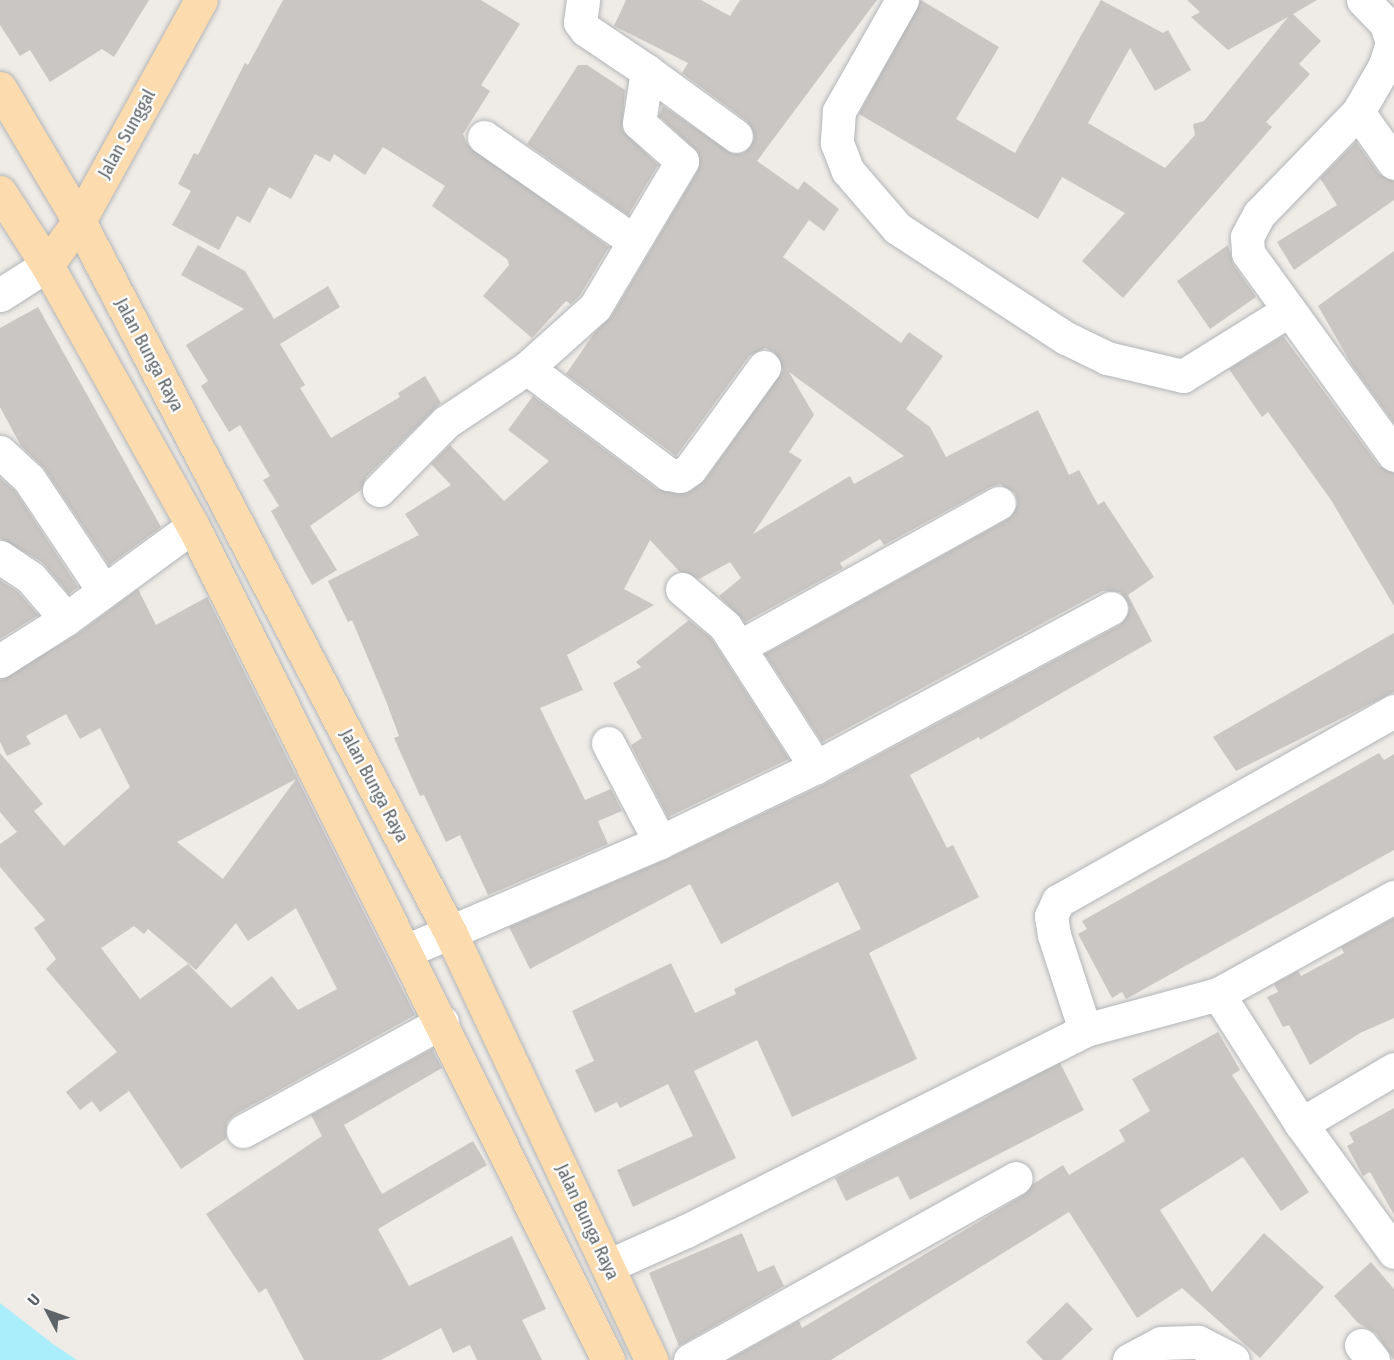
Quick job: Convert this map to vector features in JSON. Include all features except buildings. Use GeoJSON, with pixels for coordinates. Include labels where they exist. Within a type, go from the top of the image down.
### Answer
{"type":"FeatureCollection","features":[{"type":"Feature","properties":{"kind":"main road","name":"Jalan Sunggal"},"geometry":{"type":"LineString","coordinates":[[47,265],[80,220],[201,0]]}},
{"type":"Feature","properties":{"kind":"main road","name":"Jalan Bunga Raya"},"geometry":{"type":"LineString","coordinates":[[0,88],[80,220],[450,932],[651,1360]]}},
{"type":"Feature","properties":{"kind":"main road"},"geometry":{"type":"LineString","coordinates":[[0,192],[47,265],[193,526],[442,1022],[608,1360]]}},
{"type":"Feature","properties":{"kind":"main road"},"geometry":{"type":"LineString","coordinates":[[589,1321],[626,1305]]}},
{"type":"Feature","properties":{"kind":"street"},"geometry":{"type":"LineString","coordinates":[[583,0],[580,22],[586,30],[736,136]]}},
{"type":"Feature","properties":{"kind":"street"},"geometry":{"type":"LineString","coordinates":[[902,0],[839,111],[837,144],[848,171],[897,228],[1066,338],[1107,358],[1183,376],[1289,310]]}},
{"type":"Feature","properties":{"kind":"street"},"geometry":{"type":"LineString","coordinates":[[1363,0],[1386,24],[1392,43],[1384,67],[1358,112],[1259,214],[1247,237],[1248,253],[1394,454]]}},
{"type":"Feature","properties":{"kind":"street"},"geometry":{"type":"LineString","coordinates":[[379,490],[446,422],[479,396],[527,368],[595,307],[632,240],[682,161],[639,123],[647,71]]}},
{"type":"Feature","properties":{"kind":"street"},"geometry":{"type":"LineString","coordinates":[[1358,112],[1394,163]]}},
{"type":"Feature","properties":{"kind":"street"},"geometry":{"type":"LineString","coordinates":[[484,136],[632,240]]}},
{"type":"Feature","properties":{"kind":"street"},"geometry":{"type":"LineString","coordinates":[[0,295],[47,265]]}},
{"type":"Feature","properties":{"kind":"street"},"geometry":{"type":"LineString","coordinates":[[527,368],[668,474],[680,476],[690,469],[764,367]]}},
{"type":"Feature","properties":{"kind":"street"},"geometry":{"type":"LineString","coordinates":[[0,452],[29,479],[103,590]]}},
{"type":"Feature","properties":{"kind":"street"},"geometry":{"type":"LineString","coordinates":[[739,647],[999,503]]}},
{"type":"Feature","properties":{"kind":"street"},"geometry":{"type":"LineString","coordinates":[[0,661],[66,619],[193,526]]}},
{"type":"Feature","properties":{"kind":"street"},"geometry":{"type":"LineString","coordinates":[[0,557],[31,578],[66,619]]}},
{"type":"Feature","properties":{"kind":"street"},"geometry":{"type":"LineString","coordinates":[[682,589],[725,626],[816,767]]}},
{"type":"Feature","properties":{"kind":"street"},"geometry":{"type":"LineString","coordinates":[[406,951],[660,842],[816,767],[1111,608]]}},
{"type":"Feature","properties":{"kind":"street"},"geometry":{"type":"LineString","coordinates":[[1085,1030],[1054,935],[1051,916],[1058,901],[1394,711]]}},
{"type":"Feature","properties":{"kind":"street"},"geometry":{"type":"LineString","coordinates":[[608,743],[660,842]]}},
{"type":"Feature","properties":{"kind":"street"},"geometry":{"type":"LineString","coordinates":[[608,1266],[686,1231],[1085,1030],[1218,994],[1394,897]]}},
{"type":"Feature","properties":{"kind":"street"},"geometry":{"type":"LineString","coordinates":[[1218,994],[1301,1124],[1390,1240]]}},
{"type":"Feature","properties":{"kind":"street"},"geometry":{"type":"LineString","coordinates":[[243,1131],[442,1022]]}},
{"type":"Feature","properties":{"kind":"street"},"geometry":{"type":"LineString","coordinates":[[1301,1124],[1394,1069]]}},
{"type":"Feature","properties":{"kind":"street"},"geometry":{"type":"LineString","coordinates":[[690,1360],[1016,1178]]}},
{"type":"Feature","properties":{"kind":"street"},"geometry":{"type":"LineString","coordinates":[[1129,1360],[1161,1343],[1198,1342],[1233,1360]]}},
{"type":"Feature","properties":{"kind":"water"},"geometry":{"type":"Polygon","coordinates":[[[0,1303],[53,1344],[77,1360],[0,1360],[0,1303]]]}}]}
